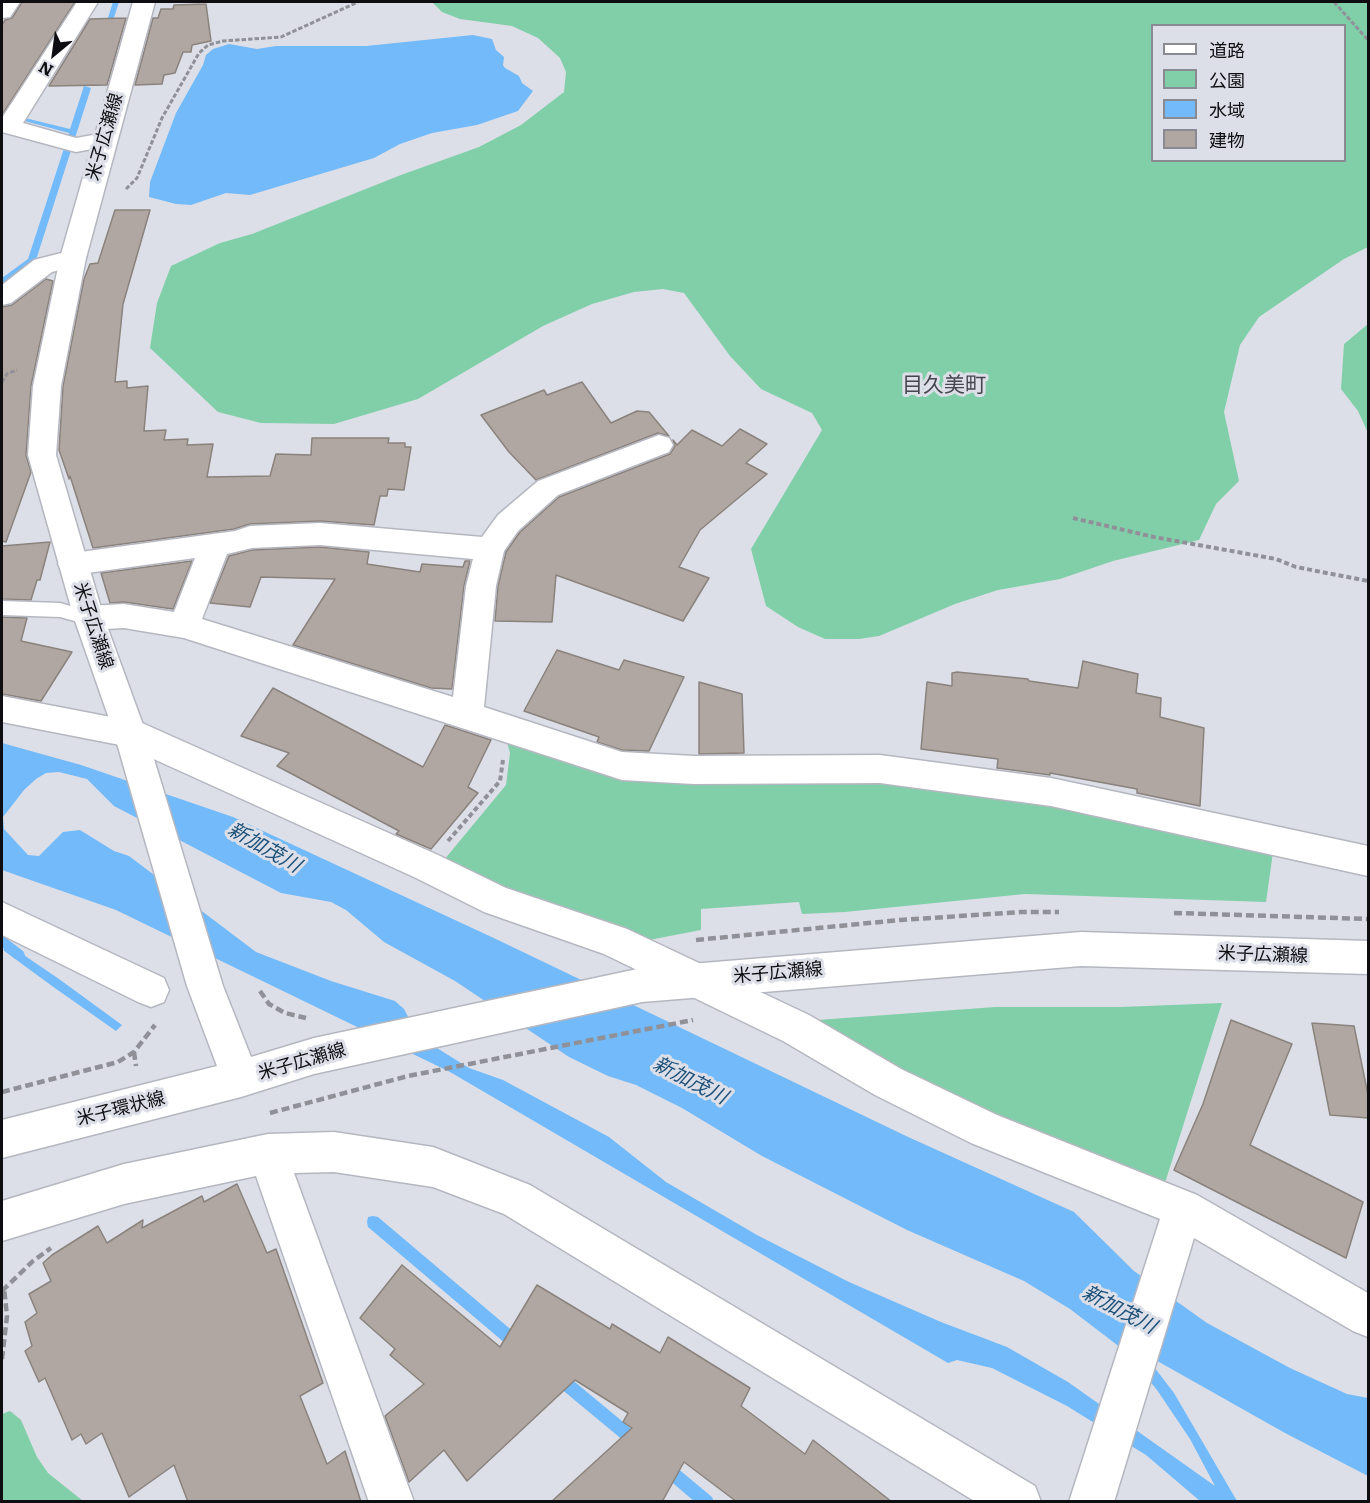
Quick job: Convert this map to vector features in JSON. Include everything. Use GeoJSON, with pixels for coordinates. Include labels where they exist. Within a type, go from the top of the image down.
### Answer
{"type":"FeatureCollection","features":[{"type":"Feature","properties":{"kind":"street"},"geometry":{"type":"LineString","coordinates":[[2,12],[9,2]]}},
{"type":"Feature","properties":{"kind":"street"},"geometry":{"type":"LineString","coordinates":[[87,2],[5,126],[76,145],[104,140]]}},
{"type":"Feature","properties":{"kind":"street","name":"米子広瀬線"},"geometry":{"type":"LineString","coordinates":[[144,2],[73,258],[47,386],[42,455],[89,618],[133,742],[205,986],[241,1079],[314,1056],[642,984],[1081,949],[1368,958]]}},
{"type":"Feature","properties":{"kind":"street"},"geometry":{"type":"LineString","coordinates":[[2,297],[43,266],[73,258]]}},
{"type":"Feature","properties":{"kind":"street"},"geometry":{"type":"LineString","coordinates":[[467,715],[481,586],[490,549],[508,522],[548,488],[658,445]]}},
{"type":"Feature","properties":{"kind":"street"},"geometry":{"type":"LineString","coordinates":[[73,564],[237,542],[250,537],[320,534],[490,549]]}},
{"type":"Feature","properties":{"kind":"street"},"geometry":{"type":"LineString","coordinates":[[184,626],[216,544]]}},
{"type":"Feature","properties":{"kind":"street"},"geometry":{"type":"LineString","coordinates":[[89,618],[123,616],[184,626],[622,766],[694,770],[880,769],[1051,792],[1368,861]]}},
{"type":"Feature","properties":{"kind":"street"},"geometry":{"type":"LineString","coordinates":[[2,709],[133,742],[426,866],[496,901],[614,941],[796,1028],[888,1082],[985,1129],[1183,1209],[1368,1316]]}},
{"type":"Feature","properties":{"kind":"street"},"geometry":{"type":"LineString","coordinates":[[2,918],[155,1004]]}},
{"type":"Feature","properties":{"kind":"street","name":"米子環状線"},"geometry":{"type":"LineString","coordinates":[[2,1139],[241,1079]]}},
{"type":"Feature","properties":{"kind":"street"},"geometry":{"type":"LineString","coordinates":[[2,1221],[124,1184],[268,1154],[334,1152],[433,1167],[516,1199],[1019,1502]]}},
{"type":"Feature","properties":{"kind":"street"},"geometry":{"type":"LineString","coordinates":[[268,1154],[392,1502]]}},
{"type":"Feature","properties":{"kind":"street"},"geometry":{"type":"LineString","coordinates":[[1093,1496],[1183,1209]]}},
{"type":"Feature","properties":{"kind":"lane"},"geometry":{"type":"LineString","coordinates":[[2,608],[60,610],[89,618]]}},
{"type":"Feature","properties":{"kind":"path"},"geometry":{"type":"LineString","coordinates":[[89,195],[130,187],[137,178],[162,118],[199,53],[208,45],[223,41],[281,37],[358,2]]}},
{"type":"Feature","properties":{"kind":"path"},"geometry":{"type":"LineString","coordinates":[[1334,2],[1368,40]]}},
{"type":"Feature","properties":{"kind":"path"},"geometry":{"type":"LineString","coordinates":[[1073,518],[1154,537],[1275,558],[1296,567],[1368,581]]}},
{"type":"Feature","properties":{"kind":"path"},"geometry":{"type":"LineString","coordinates":[[426,866],[500,781],[505,727]]}},
{"type":"Feature","properties":{"kind":"path"},"geometry":{"type":"LineString","coordinates":[[260,991],[269,1004],[285,1013],[305,1018],[314,1017]]}},
{"type":"Feature","properties":{"kind":"path"},"geometry":{"type":"LineString","coordinates":[[2,1092],[118,1062],[134,1052],[155,1004]]}},
{"type":"Feature","properties":{"kind":"path"},"geometry":{"type":"LineString","coordinates":[[408,1076],[695,1020]]}},
{"type":"Feature","properties":{"kind":"path"},"geometry":{"type":"LineString","coordinates":[[134,1052],[138,1072]]}},
{"type":"Feature","properties":{"kind":"path"},"geometry":{"type":"LineString","coordinates":[[2,1359],[7,1316],[4,1288]]}},
{"type":"Feature","properties":{"kind":"green space"},"geometry":{"type":"Polygon","coordinates":[[[432,2],[1368,2],[1368,247],[1344,259],[1259,317],[1240,345],[1224,412],[1239,481],[1216,504],[1199,540],[1113,561],[1060,579],[998,590],[955,604],[879,636],[859,639],[825,639],[798,627],[766,606],[751,549],[822,430],[812,413],[761,389],[730,356],[684,293],[663,289],[634,292],[592,304],[543,326],[418,399],[334,424],[261,423],[218,412],[150,348],[157,303],[171,266],[220,243],[252,234],[479,147],[521,125],[564,92],[566,72],[560,58],[538,38],[512,26],[460,19],[442,12],[432,2]]]}},
{"type":"Feature","properties":{"kind":"green space"},"geometry":{"type":"Polygon","coordinates":[[[1368,324],[1368,433],[1358,411],[1341,389],[1344,344],[1368,324]]]}},
{"type":"Feature","properties":{"kind":"green space"},"geometry":{"type":"Polygon","coordinates":[[[507,742],[630,773],[917,781],[1274,845],[1266,902],[1025,894],[845,912],[802,914],[799,902],[701,909],[701,930],[644,941],[439,866],[506,785],[510,753],[507,742]]]}},
{"type":"Feature","properties":{"kind":"green space"},"geometry":{"type":"Polygon","coordinates":[[[1222,1003],[1164,1186],[989,1123],[804,1021],[995,1007],[1121,1007],[1222,1003]]]}},
{"type":"Feature","properties":{"kind":"green space"},"geometry":{"type":"Polygon","coordinates":[[[10,1411],[21,1420],[37,1457],[48,1473],[83,1501],[2,1501],[2,1414],[10,1411]]]}},
{"type":"Feature","properties":{"kind":"water"},"geometry":{"type":"Polygon","coordinates":[[[473,35],[492,39],[496,50],[504,57],[505,68],[519,76],[522,83],[533,91],[518,111],[477,125],[432,133],[400,144],[374,158],[250,195],[226,193],[191,205],[176,204],[149,197],[150,182],[176,113],[203,65],[206,55],[213,49],[229,44],[257,49],[276,46],[366,46],[473,35]]]}},
{"type":"Feature","properties":{"kind":"water","name":"新加茂川"},"geometry":{"type":"Polygon","coordinates":[[[2,743],[81,765],[233,817],[498,940],[906,1136],[1074,1212],[1134,1271],[1207,1323],[1290,1368],[1347,1394],[1368,1398],[1368,1476],[1285,1433],[1152,1358],[1154,1367],[1174,1393],[1237,1501],[1200,1501],[1146,1455],[1067,1406],[992,1368],[957,1360],[948,1363],[450,1072],[116,910],[2,870],[2,743]],[[59,772],[46,773],[36,779],[24,790],[3,817],[4,829],[28,855],[39,856],[63,832],[80,830],[114,851],[129,856],[256,952],[331,981],[395,1001],[404,1009],[424,1040],[469,1068],[503,1080],[609,1137],[666,1182],[757,1235],[849,1282],[941,1322],[1007,1347],[1068,1382],[1215,1486],[1190,1439],[1157,1390],[1125,1351],[1070,1309],[1024,1281],[907,1230],[762,1156],[682,1108],[636,1085],[608,1076],[569,1057],[455,981],[384,942],[346,910],[331,902],[281,893],[114,806],[87,779],[59,772]]]}},
{"type":"Feature","properties":{"kind":"water"},"geometry":{"type":"Polygon","coordinates":[[[9,945],[122,1025],[116,1031],[52,986],[3,950],[9,945]]]}},
{"type":"Feature","properties":{"kind":"building"},"geometry":{"type":"Polygon","coordinates":[[[22,2],[75,2],[2,115],[2,25],[5,20],[12,18],[22,2]]]}},
{"type":"Feature","properties":{"kind":"building"},"geometry":{"type":"Polygon","coordinates":[[[206,4],[211,41],[192,45],[191,52],[183,52],[175,73],[164,75],[162,84],[135,85],[153,18],[158,18],[161,9],[173,9],[174,5],[206,4]]]}},
{"type":"Feature","properties":{"kind":"building"},"geometry":{"type":"Polygon","coordinates":[[[126,18],[107,85],[49,86],[90,19],[126,18]]]}},
{"type":"Feature","properties":{"kind":"building"},"geometry":{"type":"Polygon","coordinates":[[[115,210],[150,210],[123,304],[115,382],[127,381],[127,388],[148,386],[144,431],[166,430],[164,440],[188,439],[187,445],[213,444],[207,477],[270,476],[276,454],[311,455],[312,438],[389,438],[388,443],[405,443],[405,447],[411,447],[404,490],[388,489],[387,496],[380,496],[374,525],[320,521],[250,524],[234,529],[93,548],[70,476],[69,479],[59,450],[63,386],[84,279],[90,264],[98,263],[115,210]]]}},
{"type":"Feature","properties":{"kind":"building"},"geometry":{"type":"Polygon","coordinates":[[[46,279],[53,281],[31,386],[26,455],[31,472],[6,542],[2,541],[2,307],[12,305],[46,279]]]}},
{"type":"Feature","properties":{"kind":"building"},"geometry":{"type":"Polygon","coordinates":[[[582,382],[611,423],[637,411],[649,412],[669,436],[658,433],[536,480],[509,452],[481,415],[544,390],[547,395],[582,382]]]}},
{"type":"Feature","properties":{"kind":"building"},"geometry":{"type":"Polygon","coordinates":[[[740,429],[767,444],[746,463],[767,474],[700,530],[679,567],[709,578],[683,621],[556,575],[552,622],[495,621],[498,586],[506,552],[520,532],[559,497],[670,454],[675,446],[673,440],[677,445],[692,430],[722,446],[740,429]]]}},
{"type":"Feature","properties":{"kind":"building"},"geometry":{"type":"Polygon","coordinates":[[[50,542],[40,580],[37,580],[31,600],[2,599],[2,546],[50,542]]]}},
{"type":"Feature","properties":{"kind":"building"},"geometry":{"type":"Polygon","coordinates":[[[320,547],[369,552],[367,564],[420,572],[422,564],[463,567],[465,561],[470,561],[464,586],[452,689],[431,688],[293,645],[335,579],[261,577],[250,607],[210,603],[229,556],[252,550],[320,547]]]}},
{"type":"Feature","properties":{"kind":"building"},"geometry":{"type":"Polygon","coordinates":[[[192,561],[173,609],[124,602],[110,603],[101,573],[192,561]]]}},
{"type":"Feature","properties":{"kind":"building"},"geometry":{"type":"Polygon","coordinates":[[[2,617],[27,618],[21,641],[72,652],[41,701],[2,694],[2,617]]]}},
{"type":"Feature","properties":{"kind":"building"},"geometry":{"type":"Polygon","coordinates":[[[557,650],[619,670],[624,660],[684,677],[649,751],[622,750],[597,742],[599,737],[524,711],[557,650]]]}},
{"type":"Feature","properties":{"kind":"building"},"geometry":{"type":"Polygon","coordinates":[[[1083,661],[1138,674],[1136,693],[1161,698],[1160,717],[1204,728],[1200,806],[1137,793],[1137,789],[1050,773],[1050,775],[997,768],[998,759],[921,749],[927,682],[952,686],[952,673],[957,672],[1028,679],[1078,688],[1083,661]]]}},
{"type":"Feature","properties":{"kind":"building"},"geometry":{"type":"Polygon","coordinates":[[[699,682],[742,694],[744,753],[699,754],[699,682]]]}},
{"type":"Feature","properties":{"kind":"building"},"geometry":{"type":"Polygon","coordinates":[[[273,688],[423,767],[445,725],[491,740],[468,787],[478,793],[431,849],[396,834],[399,831],[277,766],[289,753],[241,736],[273,688]]]}},
{"type":"Feature","properties":{"kind":"building"},"geometry":{"type":"Polygon","coordinates":[[[1231,1020],[1292,1044],[1250,1145],[1363,1202],[1346,1258],[1174,1170],[1203,1104],[1231,1020]]]}},
{"type":"Feature","properties":{"kind":"building"},"geometry":{"type":"Polygon","coordinates":[[[1312,1023],[1354,1026],[1368,1095],[1368,1118],[1330,1115],[1312,1023]]]}},
{"type":"Feature","properties":{"kind":"building"},"geometry":{"type":"Polygon","coordinates":[[[237,1184],[267,1253],[276,1249],[323,1383],[300,1396],[327,1464],[345,1451],[361,1502],[188,1502],[174,1465],[129,1497],[102,1433],[86,1444],[81,1434],[72,1440],[45,1378],[39,1382],[25,1351],[32,1346],[25,1322],[37,1313],[29,1294],[51,1281],[43,1263],[52,1255],[98,1226],[107,1243],[143,1220],[142,1228],[202,1196],[204,1202],[237,1184]]]}},
{"type":"Feature","properties":{"kind":"building"},"geometry":{"type":"Polygon","coordinates":[[[402,1265],[500,1347],[537,1285],[610,1329],[612,1324],[660,1353],[668,1337],[750,1388],[741,1406],[805,1454],[813,1440],[892,1502],[737,1502],[684,1462],[662,1502],[551,1502],[632,1428],[623,1422],[628,1413],[575,1380],[467,1481],[444,1450],[409,1482],[385,1416],[424,1384],[390,1355],[395,1349],[360,1318],[402,1265]]]}},
{"type":"Feature","properties":{"kind":"waterway"},"geometry":{"type":"LineString","coordinates":[[107,30],[116,2]]}},
{"type":"Feature","properties":{"kind":"waterway"},"geometry":{"type":"LineString","coordinates":[[73,132],[87,88]]}},
{"type":"Feature","properties":{"kind":"waterway"},"geometry":{"type":"LineString","coordinates":[[25,120],[73,132]]}},
{"type":"Feature","properties":{"kind":"waterway"},"geometry":{"type":"LineString","coordinates":[[2,282],[32,260],[73,132]]}},
{"type":"Feature","properties":{"kind":"waterway"},"geometry":{"type":"LineString","coordinates":[[2,940],[19,955]]}},
{"type":"Feature","properties":{"kind":"waterway"},"geometry":{"type":"LineString","coordinates":[[373,1222],[517,1344]]}},
{"type":"Feature","properties":{"kind":"waterway"},"geometry":{"type":"LineString","coordinates":[[559,1378],[635,1441]]}},
{"type":"Feature","properties":{"kind":"waterway"},"geometry":{"type":"LineString","coordinates":[[665,1467],[707,1502]]}},
{"type":"Feature","properties":{"kind":"district","name":"目久美町"},"geometry":{"type":"Point","coordinates":[944,386]}}]}
